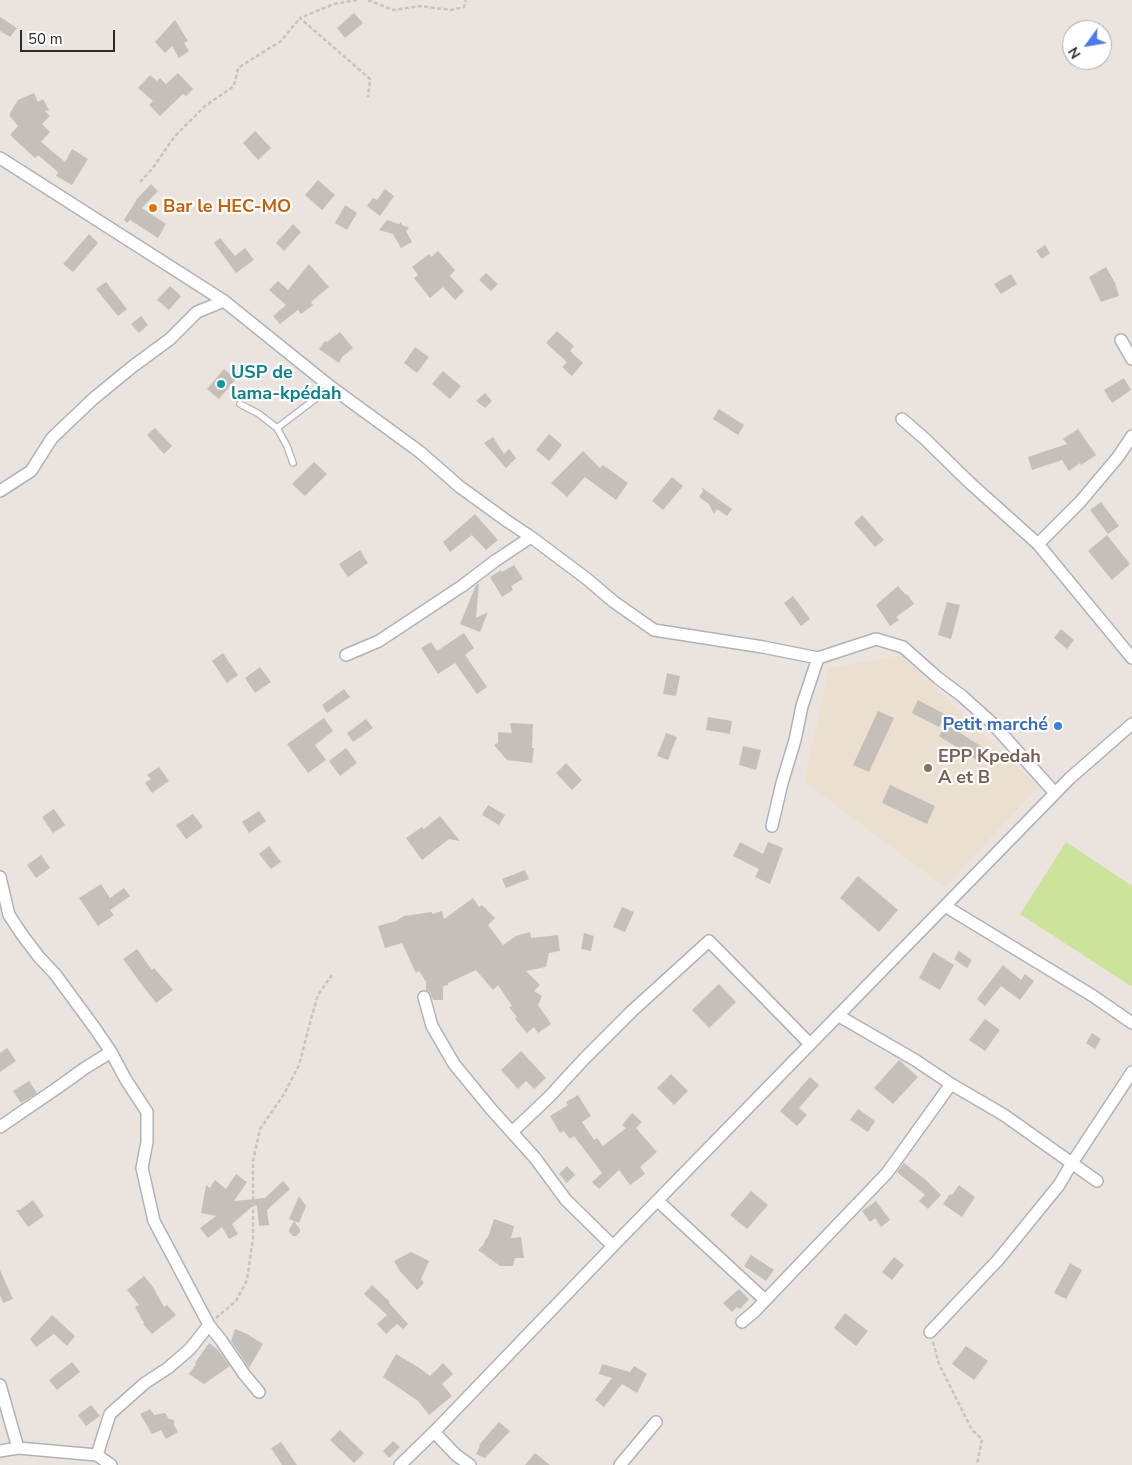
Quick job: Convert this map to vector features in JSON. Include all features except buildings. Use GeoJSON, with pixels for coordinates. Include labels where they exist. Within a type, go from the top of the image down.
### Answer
{"type":"FeatureCollection","features":[{"type":"Feature","properties":{"kind":"street"},"geometry":{"type":"LineString","coordinates":[[0,158],[224,301],[331,387],[420,452],[460,487],[531,537],[614,602],[654,630],[763,647],[818,658],[876,639],[903,647],[962,696],[992,724],[1055,793]]}},
{"type":"Feature","properties":{"kind":"street"},"geometry":{"type":"LineString","coordinates":[[0,491],[31,471],[52,438],[93,399],[170,339],[197,312],[224,301]]}},
{"type":"Feature","properties":{"kind":"street"},"geometry":{"type":"LineString","coordinates":[[1121,340],[1132,360]]}},
{"type":"Feature","properties":{"kind":"street"},"geometry":{"type":"LineString","coordinates":[[902,419],[970,484],[1038,544],[1132,658]]}},
{"type":"Feature","properties":{"kind":"street"},"geometry":{"type":"LineString","coordinates":[[1038,544],[1080,502],[1118,457],[1132,436]]}},
{"type":"Feature","properties":{"kind":"street"},"geometry":{"type":"LineString","coordinates":[[346,655],[379,641],[531,537]]}},
{"type":"Feature","properties":{"kind":"street"},"geometry":{"type":"LineString","coordinates":[[772,826],[802,706],[818,658]]}},
{"type":"Feature","properties":{"kind":"street"},"geometry":{"type":"LineString","coordinates":[[400,1465],[1055,793],[1132,724]]}},
{"type":"Feature","properties":{"kind":"street"},"geometry":{"type":"LineString","coordinates":[[0,876],[10,915],[23,936],[55,974],[111,1052],[126,1080],[147,1112],[147,1142],[142,1168],[154,1221],[209,1325],[259,1392]]}},
{"type":"Feature","properties":{"kind":"street"},"geometry":{"type":"LineString","coordinates":[[945,906],[1093,996],[1132,1023]]}},
{"type":"Feature","properties":{"kind":"street"},"geometry":{"type":"LineString","coordinates":[[512,1132],[549,1098],[584,1059],[632,1011],[710,941],[810,1044]]}},
{"type":"Feature","properties":{"kind":"street"},"geometry":{"type":"LineString","coordinates":[[424,997],[432,1026],[454,1064],[536,1158],[566,1200],[613,1246]]}},
{"type":"Feature","properties":{"kind":"street"},"geometry":{"type":"LineString","coordinates":[[839,1016],[1004,1115],[1097,1181]]}},
{"type":"Feature","properties":{"kind":"street"},"geometry":{"type":"LineString","coordinates":[[0,1127],[111,1052]]}},
{"type":"Feature","properties":{"kind":"street"},"geometry":{"type":"LineString","coordinates":[[930,1332],[998,1260],[1059,1185],[1132,1072]]}},
{"type":"Feature","properties":{"kind":"street"},"geometry":{"type":"LineString","coordinates":[[742,1322],[887,1173],[952,1084]]}},
{"type":"Feature","properties":{"kind":"street"},"geometry":{"type":"LineString","coordinates":[[658,1201],[765,1300]]}},
{"type":"Feature","properties":{"kind":"street"},"geometry":{"type":"LineString","coordinates":[[97,1455],[110,1414],[145,1383],[168,1368],[190,1349],[209,1325]]}},
{"type":"Feature","properties":{"kind":"street"},"geometry":{"type":"LineString","coordinates":[[0,1385],[18,1448]]}},
{"type":"Feature","properties":{"kind":"street"},"geometry":{"type":"LineString","coordinates":[[620,1465],[656,1422]]}},
{"type":"Feature","properties":{"kind":"street"},"geometry":{"type":"LineString","coordinates":[[434,1432],[456,1455],[470,1465]]}},
{"type":"Feature","properties":{"kind":"street"},"geometry":{"type":"LineString","coordinates":[[0,1451],[18,1448],[97,1455],[111,1465]]}},
{"type":"Feature","properties":{"kind":"lane"},"geometry":{"type":"LineString","coordinates":[[277,428],[331,387]]}},
{"type":"Feature","properties":{"kind":"lane"},"geometry":{"type":"LineString","coordinates":[[240,404],[259,414],[277,428],[287,446],[293,463]]}},
{"type":"Feature","properties":{"kind":"path"},"geometry":{"type":"LineString","coordinates":[[140,182],[152,169],[175,136],[205,106],[234,86],[238,68],[281,41],[300,18],[334,4],[357,0]]}},
{"type":"Feature","properties":{"kind":"path"},"geometry":{"type":"LineString","coordinates":[[368,0],[392,10],[420,6],[451,10],[464,7],[466,0]]}},
{"type":"Feature","properties":{"kind":"path"},"geometry":{"type":"LineString","coordinates":[[300,18],[370,79],[368,98]]}},
{"type":"Feature","properties":{"kind":"path"},"geometry":{"type":"LineString","coordinates":[[209,1325],[236,1301],[246,1280],[253,1238],[253,1160],[260,1129],[284,1094],[299,1065],[318,995],[332,975]]}},
{"type":"Feature","properties":{"kind":"path"},"geometry":{"type":"LineString","coordinates":[[930,1332],[939,1364],[972,1430],[982,1439],[977,1465]]}},
{"type":"Feature","properties":{"kind":"shaded area"},"geometry":{"type":"Polygon","coordinates":[[[901,655],[1038,787],[945,887],[804,781],[829,668],[901,655]]]}},
{"type":"Feature","properties":{"kind":"green space"},"geometry":{"type":"Polygon","coordinates":[[[1066,842],[1132,886],[1132,987],[1020,914],[1066,842]]]}},
{"type":"Feature","properties":{"kind":"place","name":"Bar le HEC-MO"},"geometry":{"type":"Point","coordinates":[153,208]}},
{"type":"Feature","properties":{"kind":"place","name":"USP de lama-kpédah"},"geometry":{"type":"Point","coordinates":[221,384]}},
{"type":"Feature","properties":{"kind":"place","name":"Petit marché"},"geometry":{"type":"Point","coordinates":[1058,726]}},
{"type":"Feature","properties":{"kind":"place","name":"EPP Kpedah A et B"},"geometry":{"type":"Point","coordinates":[928,768]}}]}
